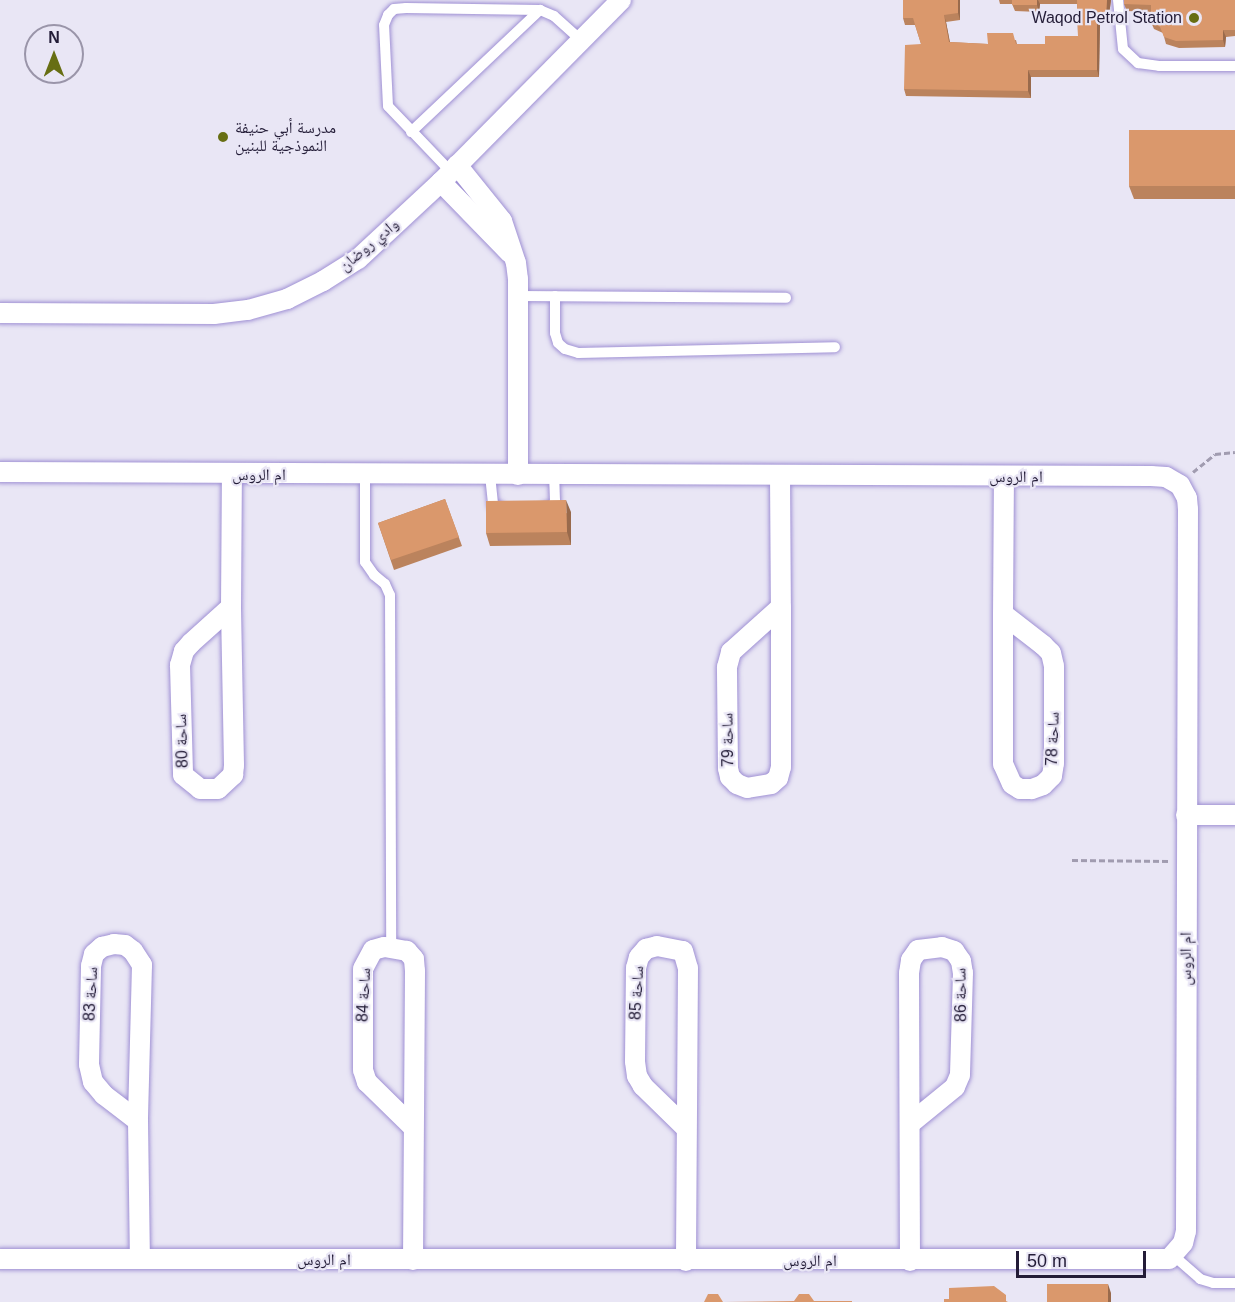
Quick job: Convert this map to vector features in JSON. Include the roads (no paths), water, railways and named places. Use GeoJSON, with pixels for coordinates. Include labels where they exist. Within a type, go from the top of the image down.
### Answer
{"type":"FeatureCollection","features":[{"type":"Feature","properties":{"kind":"street","name":"وادي روضان"},"geometry":{"type":"LineString","coordinates":[[0,313],[214,314],[248,310],[286,299],[358,259],[450,173],[621,0]]}},
{"type":"Feature","properties":{"kind":"street"},"geometry":{"type":"LineString","coordinates":[[450,173],[502,220],[513,256],[518,296],[518,475]]}},
{"type":"Feature","properties":{"kind":"street","name":"ام الروس"},"geometry":{"type":"LineString","coordinates":[[0,472],[232,475],[1166,477],[1180,485],[1187,498],[1188,509],[1186,1231],[1184,1243],[1174,1256],[1168,1259],[1145,1261],[0,1259]]}},
{"type":"Feature","properties":{"kind":"street","name":"ساحة 80"},"geometry":{"type":"LineString","coordinates":[[231,607],[191,643],[184,651],[180,665],[183,775],[200,789],[218,789],[232,775],[234,765],[231,607],[232,475]]}},
{"type":"Feature","properties":{"kind":"street","name":"ساحة 79"},"geometry":{"type":"LineString","coordinates":[[780,476],[781,607],[781,767],[778,778],[771,784],[747,788],[736,784],[730,777],[728,768],[727,667],[730,652],[781,607]]}},
{"type":"Feature","properties":{"kind":"street","name":"ساحة 78"},"geometry":{"type":"LineString","coordinates":[[1003,614],[1044,645],[1051,653],[1054,666],[1052,776],[1043,785],[1032,789],[1020,789],[1011,784],[1003,764],[1003,614],[1004,477]]}},
{"type":"Feature","properties":{"kind":"street"},"geometry":{"type":"LineString","coordinates":[[1186,815],[1235,815]]}},
{"type":"Feature","properties":{"kind":"street","name":"ساحة 83"},"geometry":{"type":"LineString","coordinates":[[138,1120],[104,1095],[93,1082],[89,1064],[91,966],[94,954],[102,947],[114,944],[124,945],[133,951],[142,965],[138,1120],[140,1259]]}},
{"type":"Feature","properties":{"kind":"street","name":"ساحة 85"},"geometry":{"type":"LineString","coordinates":[[685,1127],[643,1086],[637,1076],[635,1061],[636,968],[639,957],[646,949],[657,946],[683,951],[688,968],[685,1127],[687,1261]]}},
{"type":"Feature","properties":{"kind":"street"},"geometry":{"type":"LineString","coordinates":[[391,947],[407,951],[414,959],[415,965],[413,1260]]}},
{"type":"Feature","properties":{"kind":"street","name":"ساحة 84"},"geometry":{"type":"LineString","coordinates":[[391,947],[373,950],[366,958],[363,969],[363,1070],[367,1082],[413,1127]]}},
{"type":"Feature","properties":{"kind":"street","name":"ساحة 86"},"geometry":{"type":"LineString","coordinates":[[910,1261],[909,973],[911,960],[918,950],[942,947],[954,951],[961,961],[963,973],[960,1075],[955,1087],[911,1123]]}},
{"type":"Feature","properties":{"kind":"lane"},"geometry":{"type":"LineString","coordinates":[[1118,0],[1123,49],[1138,63],[1159,66],[1235,66]]}},
{"type":"Feature","properties":{"kind":"lane"},"geometry":{"type":"LineString","coordinates":[[450,173],[391,111],[385,94],[384,25],[388,15],[394,9],[406,8],[540,10],[554,16],[581,40]]}},
{"type":"Feature","properties":{"kind":"lane"},"geometry":{"type":"LineString","coordinates":[[411,132],[540,10]]}},
{"type":"Feature","properties":{"kind":"lane"},"geometry":{"type":"LineString","coordinates":[[518,296],[786,298]]}},
{"type":"Feature","properties":{"kind":"lane"},"geometry":{"type":"LineString","coordinates":[[555,296],[555,333],[558,343],[565,349],[578,353],[835,347]]}},
{"type":"Feature","properties":{"kind":"lane"},"geometry":{"type":"LineString","coordinates":[[365,474],[365,562],[374,575],[385,584],[390,595],[391,947]]}},
{"type":"Feature","properties":{"kind":"lane"},"geometry":{"type":"LineString","coordinates":[[490,475],[494,507],[517,507]]}},
{"type":"Feature","properties":{"kind":"lane"},"geometry":{"type":"LineString","coordinates":[[529,507],[552,507],[555,501],[554,476]]}},
{"type":"Feature","properties":{"kind":"lane"},"geometry":{"type":"LineString","coordinates":[[1174,1256],[1200,1279],[1213,1283],[1235,1283]]}},
{"type":"Feature","properties":{"kind":"place","name":"Waqod Petrol Station"},"geometry":{"type":"Point","coordinates":[1194,18]}},
{"type":"Feature","properties":{"kind":"place","name":"مدرسة أبي حنيفة النموذجية للبنين"},"geometry":{"type":"Point","coordinates":[223,137]}}]}
